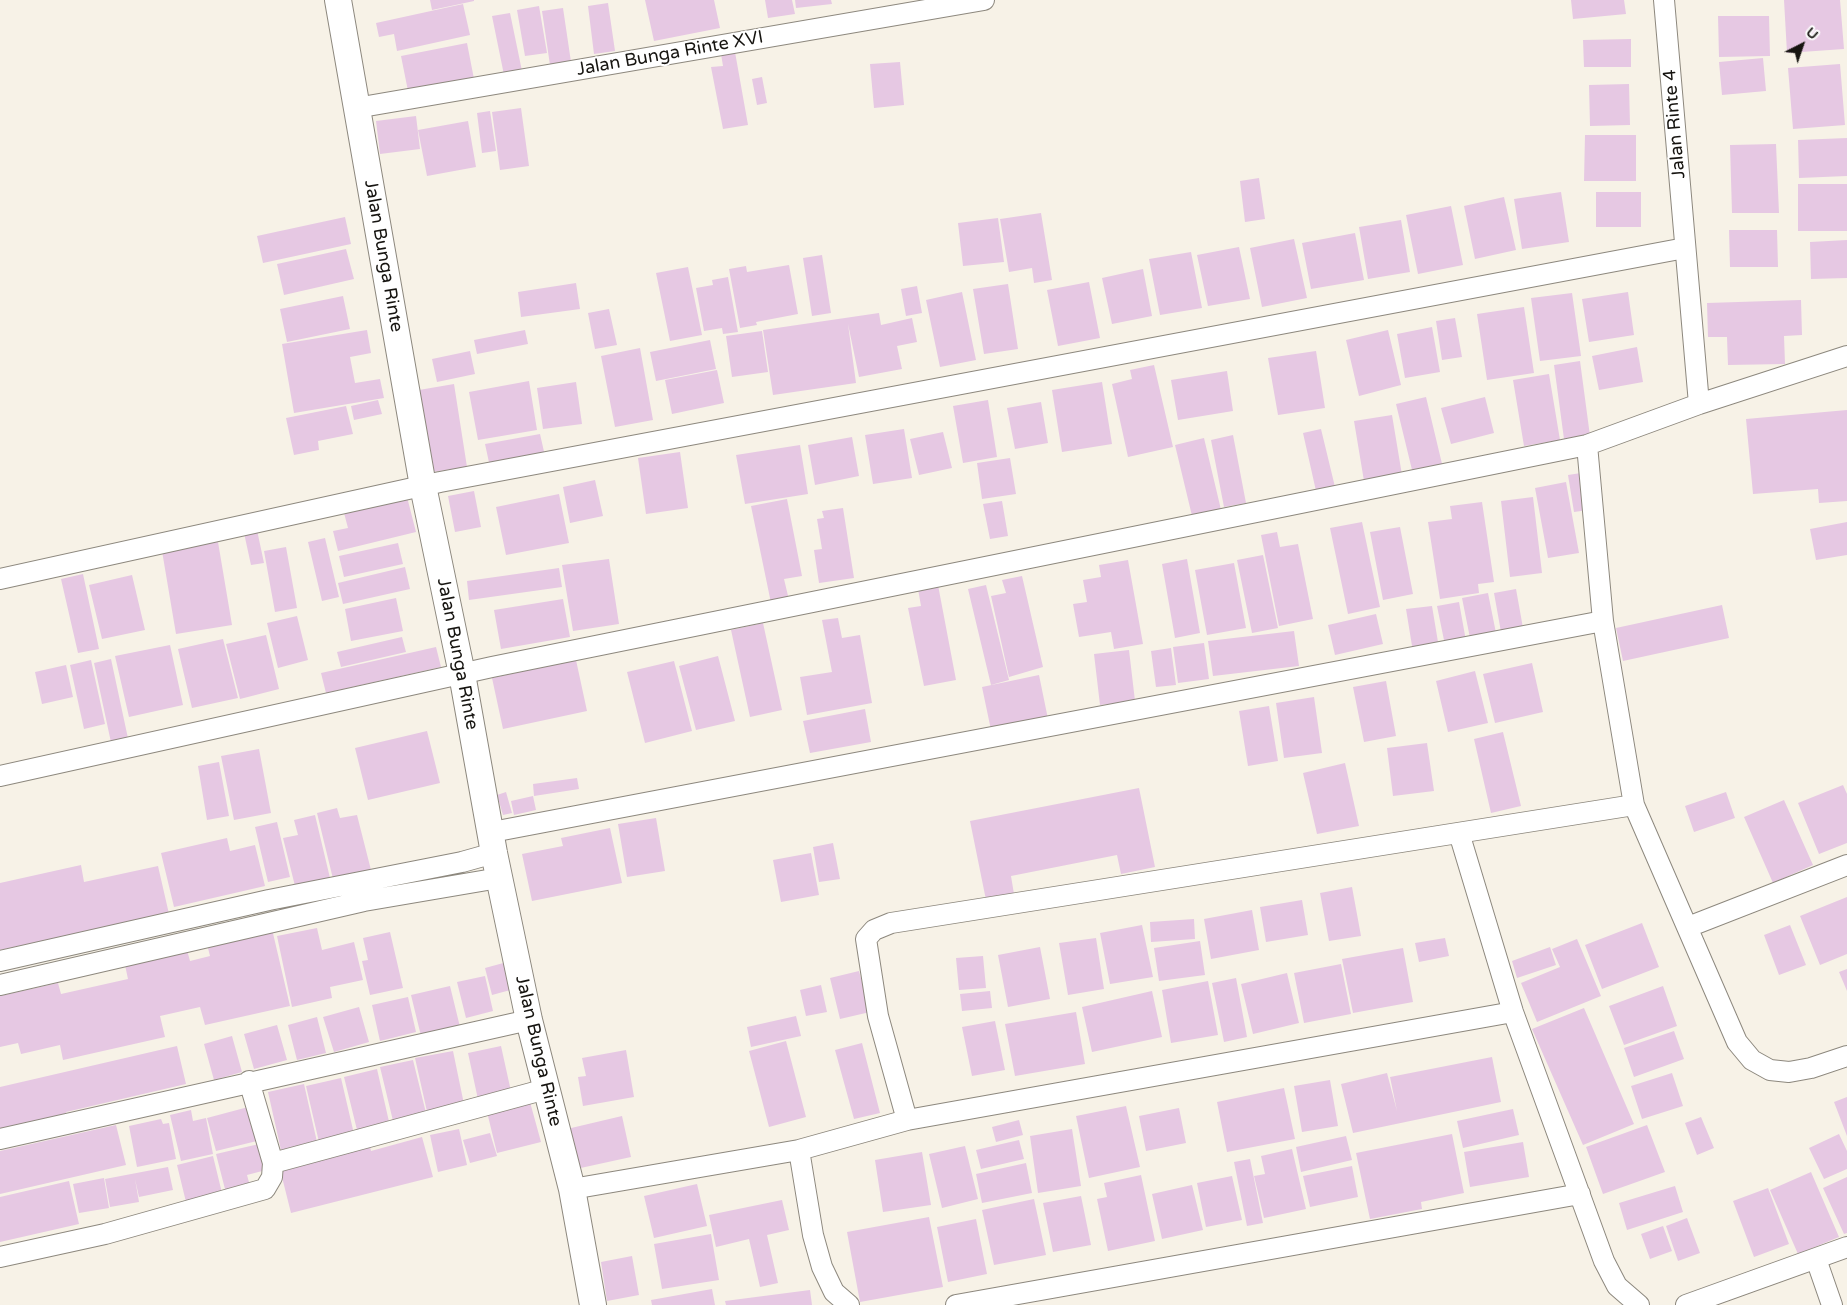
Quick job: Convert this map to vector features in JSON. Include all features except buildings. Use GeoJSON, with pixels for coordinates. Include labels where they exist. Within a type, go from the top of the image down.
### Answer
{"type":"FeatureCollection","features":[{"type":"Feature","properties":{"kind":"street","name":"Jalan Bunga Rinte"},"geometry":{"type":"LineString","coordinates":[[338,0],[423,486],[462,674],[499,878],[529,1020],[572,1189],[593,1305]]}},
{"type":"Feature","properties":{"kind":"street","name":"Jalan Bunga Rinte XVI"},"geometry":{"type":"LineString","coordinates":[[356,108],[984,0]]}},
{"type":"Feature","properties":{"kind":"street","name":"Jalan Rinte 4"},"geometry":{"type":"LineString","coordinates":[[1664,0],[1699,404]]}},
{"type":"Feature","properties":{"kind":"street"},"geometry":{"type":"LineString","coordinates":[[0,579],[423,486],[1685,248]]}},
{"type":"Feature","properties":{"kind":"street"},"geometry":{"type":"LineString","coordinates":[[0,776],[462,674],[1587,446],[1699,404],[1847,356]]}},
{"type":"Feature","properties":{"kind":"street"},"geometry":{"type":"LineString","coordinates":[[1587,446],[1603,621],[1634,804],[1737,1042],[1752,1060],[1770,1070],[1790,1072],[1811,1068],[1847,1056]]}},
{"type":"Feature","properties":{"kind":"street"},"geometry":{"type":"LineString","coordinates":[[0,961],[269,900],[462,862],[493,843],[1603,621]]}},
{"type":"Feature","properties":{"kind":"street"},"geometry":{"type":"LineString","coordinates":[[907,1120],[878,1016],[872,987],[866,939],[874,930],[891,923],[1459,834],[1634,804]]}},
{"type":"Feature","properties":{"kind":"street"},"geometry":{"type":"LineString","coordinates":[[1459,834],[1513,1012],[1604,1261],[1618,1286],[1639,1305]]}},
{"type":"Feature","properties":{"kind":"street"},"geometry":{"type":"LineString","coordinates":[[1688,927],[1847,865]]}},
{"type":"Feature","properties":{"kind":"street"},"geometry":{"type":"LineString","coordinates":[[0,985],[364,901],[499,878]]}},
{"type":"Feature","properties":{"kind":"street"},"geometry":{"type":"LineString","coordinates":[[100,939],[104,960]]}},
{"type":"Feature","properties":{"kind":"street"},"geometry":{"type":"LineString","coordinates":[[572,1189],[799,1150],[907,1120],[1513,1012]]}},
{"type":"Feature","properties":{"kind":"street"},"geometry":{"type":"LineString","coordinates":[[0,1140],[250,1081],[529,1020]]}},
{"type":"Feature","properties":{"kind":"street"},"geometry":{"type":"LineString","coordinates":[[0,1257],[105,1234],[266,1189],[272,1177],[273,1164],[250,1081]]}},
{"type":"Feature","properties":{"kind":"street"},"geometry":{"type":"LineString","coordinates":[[273,1164],[546,1089]]}},
{"type":"Feature","properties":{"kind":"street"},"geometry":{"type":"LineString","coordinates":[[799,1150],[813,1235],[822,1267],[834,1292],[849,1305]]}},
{"type":"Feature","properties":{"kind":"street"},"geometry":{"type":"LineString","coordinates":[[956,1305],[1580,1194]]}},
{"type":"Feature","properties":{"kind":"street"},"geometry":{"type":"LineString","coordinates":[[1686,1305],[1847,1247]]}},
{"type":"Feature","properties":{"kind":"street"},"geometry":{"type":"LineString","coordinates":[[1816,1258],[1832,1305]]}}]}
